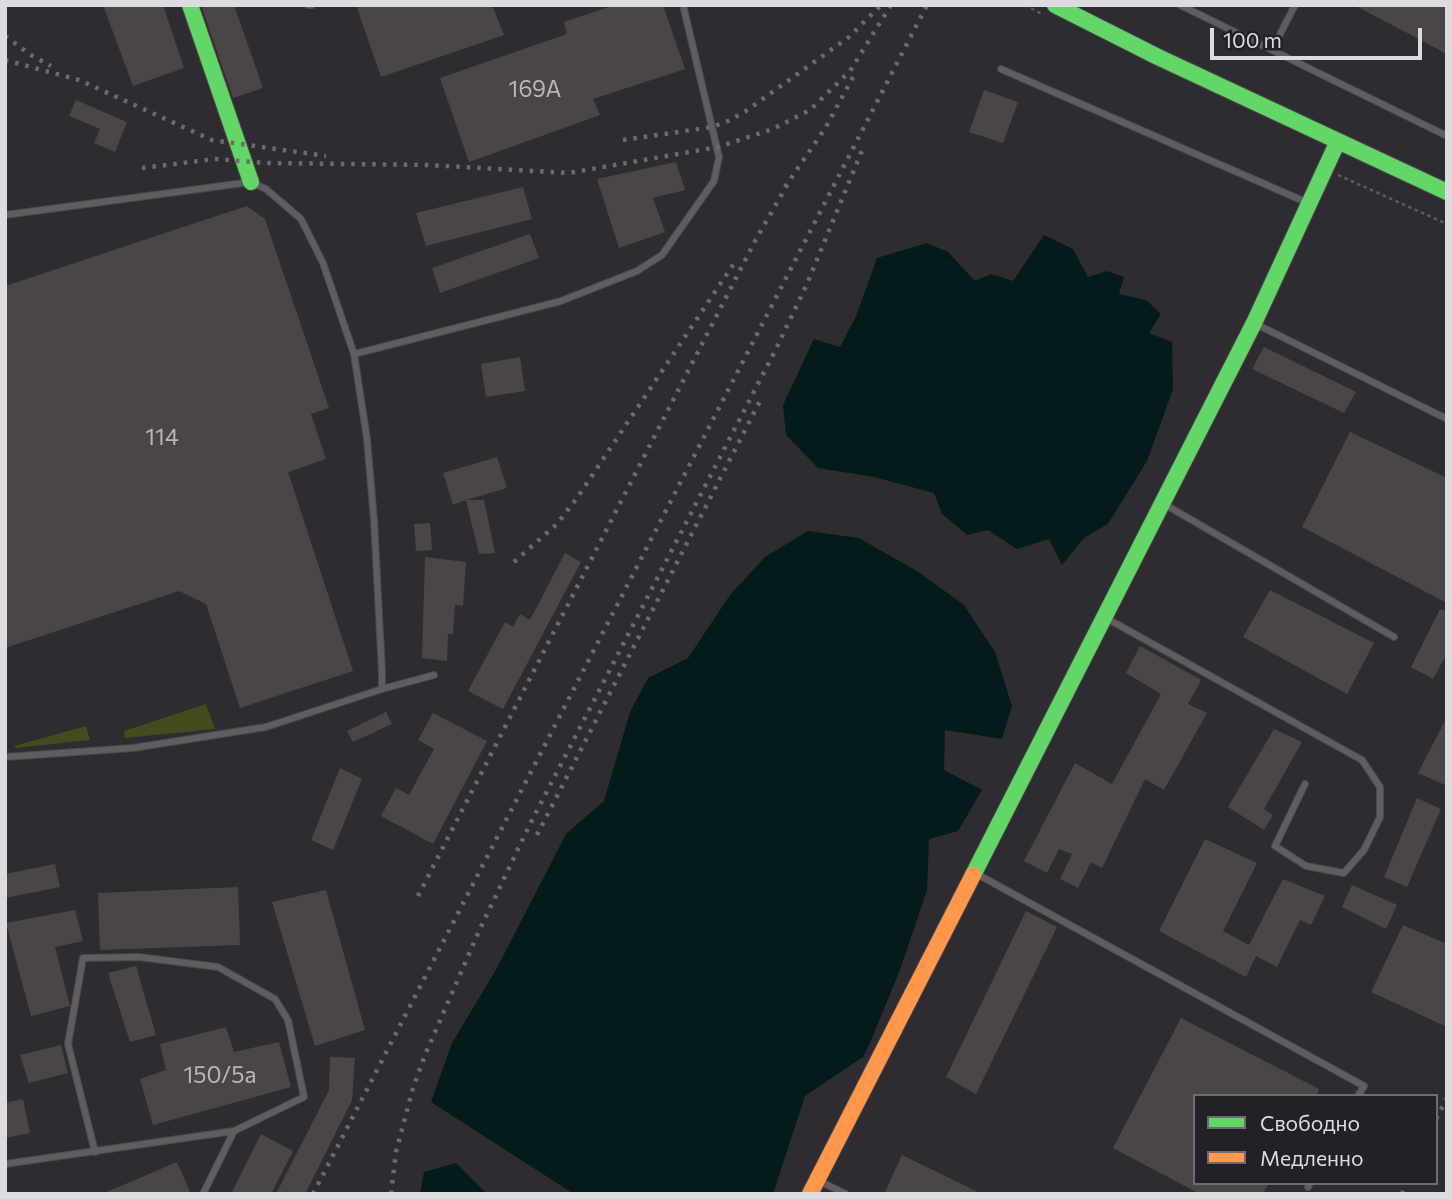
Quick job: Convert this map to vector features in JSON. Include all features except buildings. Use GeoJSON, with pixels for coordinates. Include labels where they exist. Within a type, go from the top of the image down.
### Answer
{"type":"FeatureCollection","features":[{"type":"Feature","properties":{"kind":"street"},"geometry":{"type":"LineString","coordinates":[[190,5],[251,182]]}},
{"type":"Feature","properties":{"kind":"street"},"geometry":{"type":"LineString","coordinates":[[1055,5],[1447,192]]}},
{"type":"Feature","properties":{"kind":"street"},"geometry":{"type":"LineString","coordinates":[[813,1187],[1254,323],[1338,141]]}},
{"type":"Feature","properties":{"kind":"lane"},"geometry":{"type":"LineString","coordinates":[[354,354],[561,301],[637,271],[662,255],[714,181],[719,157],[683,5]]}},
{"type":"Feature","properties":{"kind":"lane"},"geometry":{"type":"LineString","coordinates":[[1180,5],[1447,136]]}},
{"type":"Feature","properties":{"kind":"lane"},"geometry":{"type":"LineString","coordinates":[[1272,50],[1295,5]]}},
{"type":"Feature","properties":{"kind":"lane"},"geometry":{"type":"LineString","coordinates":[[1001,69],[1310,204]]}},
{"type":"Feature","properties":{"kind":"lane"},"geometry":{"type":"LineString","coordinates":[[5,215],[251,182],[266,189],[301,219],[333,289],[354,354],[367,439],[373,507],[382,689]]}},
{"type":"Feature","properties":{"kind":"lane"},"geometry":{"type":"LineString","coordinates":[[1254,323],[1447,419]]}},
{"type":"Feature","properties":{"kind":"lane"},"geometry":{"type":"LineString","coordinates":[[1162,503],[1395,637]]}},
{"type":"Feature","properties":{"kind":"lane"},"geometry":{"type":"LineString","coordinates":[[1104,617],[1362,760],[1380,787],[1380,817],[1364,850],[1344,873],[1306,866],[1275,846],[1305,784]]}},
{"type":"Feature","properties":{"kind":"lane"},"geometry":{"type":"LineString","coordinates":[[5,757],[133,748],[226,735],[266,727],[434,675]]}},
{"type":"Feature","properties":{"kind":"lane"},"geometry":{"type":"LineString","coordinates":[[974,872],[1364,1086],[1359,1094]]}},
{"type":"Feature","properties":{"kind":"lane"},"geometry":{"type":"LineString","coordinates":[[5,1164],[95,1152],[234,1131],[304,1097],[288,1020],[275,999],[218,967],[139,957],[83,958],[68,1044],[95,1152]]}},
{"type":"Feature","properties":{"kind":"lane"},"geometry":{"type":"LineString","coordinates":[[203,1194],[234,1131]]}},
{"type":"Feature","properties":{"kind":"lane"},"geometry":{"type":"LineString","coordinates":[[813,1187],[846,1194]]}},
{"type":"Feature","properties":{"kind":"path"},"geometry":{"type":"LineString","coordinates":[[1325,170],[1447,224]]}},
{"type":"Feature","properties":{"kind":"green space"},"geometry":{"type":"Polygon","coordinates":[[[206,704],[215,729],[125,738],[124,731],[206,704]]]}},
{"type":"Feature","properties":{"kind":"green space"},"geometry":{"type":"Polygon","coordinates":[[[86,726],[90,740],[16,748],[14,746],[86,726]]]}},
{"type":"Feature","properties":{"kind":"shaded area"},"geometry":{"type":"Polygon","coordinates":[[[1044,235],[1073,249],[1088,277],[1107,271],[1124,277],[1119,294],[1146,300],[1161,314],[1149,333],[1172,342],[1173,389],[1147,461],[1108,524],[1084,538],[1062,565],[1049,539],[1017,549],[988,530],[967,535],[942,514],[934,493],[874,477],[818,468],[786,435],[783,405],[814,339],[840,347],[856,316],[877,258],[927,243],[948,252],[975,281],[991,274],[1013,281],[1044,235]]]}},
{"type":"Feature","properties":{"kind":"shaded area"},"geometry":{"type":"Polygon","coordinates":[[[808,531],[859,538],[917,571],[964,605],[995,652],[1012,706],[1002,739],[945,730],[944,770],[982,790],[958,831],[929,839],[927,890],[900,970],[870,1043],[863,1057],[805,1096],[773,1194],[574,1194],[431,1102],[452,1043],[497,968],[566,834],[604,801],[630,712],[648,678],[688,658],[730,595],[765,557],[808,531]]]}},
{"type":"Feature","properties":{"kind":"shaded area"},"geometry":{"type":"Polygon","coordinates":[[[456,1163],[487,1194],[420,1194],[424,1172],[456,1163]]]}},
{"type":"Feature","properties":{"kind":"railway"},"geometry":{"type":"LineString","coordinates":[[623,140],[712,127],[728,121],[849,37],[881,5]]}},
{"type":"Feature","properties":{"kind":"railway"},"geometry":{"type":"LineString","coordinates":[[142,168],[215,159],[266,163],[428,165],[569,173],[718,147],[773,129],[810,110],[850,71],[891,5]]}},
{"type":"Feature","properties":{"kind":"railway"},"geometry":{"type":"LineString","coordinates":[[313,1194],[927,5]]}},
{"type":"Feature","properties":{"kind":"railway"},"geometry":{"type":"LineString","coordinates":[[5,36],[51,66]]}},
{"type":"Feature","properties":{"kind":"railway"},"geometry":{"type":"LineString","coordinates":[[5,60],[79,80],[212,140],[326,156]]}},
{"type":"Feature","properties":{"kind":"railway"},"geometry":{"type":"LineString","coordinates":[[785,187],[826,127],[853,77]]}},
{"type":"Feature","properties":{"kind":"railway"},"geometry":{"type":"LineString","coordinates":[[391,1194],[396,1152],[413,1088],[479,931],[529,826],[775,351],[807,284],[863,148]]}},
{"type":"Feature","properties":{"kind":"railway"},"geometry":{"type":"LineString","coordinates":[[418,896],[755,241],[790,180]]}},
{"type":"Feature","properties":{"kind":"railway"},"geometry":{"type":"LineString","coordinates":[[514,562],[557,524],[577,498],[735,262]]}},
{"type":"Feature","properties":{"kind":"railway"},"geometry":{"type":"LineString","coordinates":[[537,835],[760,401]]}},
{"type":"Feature","properties":{"kind":"railway"},"geometry":{"type":"LineString","coordinates":[[1438,1115],[1447,1098]]}},
{"type":"Feature","properties":{"kind":"railway"},"geometry":{"type":"LineString","coordinates":[[1402,1194],[1405,1185]]}},
{"type":"Feature","properties":{"kind":"traffic: fast"},"geometry":{"type":"LineString","coordinates":[[190,5],[251,182]]}},
{"type":"Feature","properties":{"kind":"traffic: fast"},"geometry":{"type":"LineString","coordinates":[[1055,5],[1158,57],[1447,192]]}},
{"type":"Feature","properties":{"kind":"traffic: fast"},"geometry":{"type":"LineString","coordinates":[[973,875],[1254,323],[1338,141]]}},
{"type":"Feature","properties":{"kind":"traffic: slow"},"geometry":{"type":"LineString","coordinates":[[810,1194],[973,875]]}}]}
